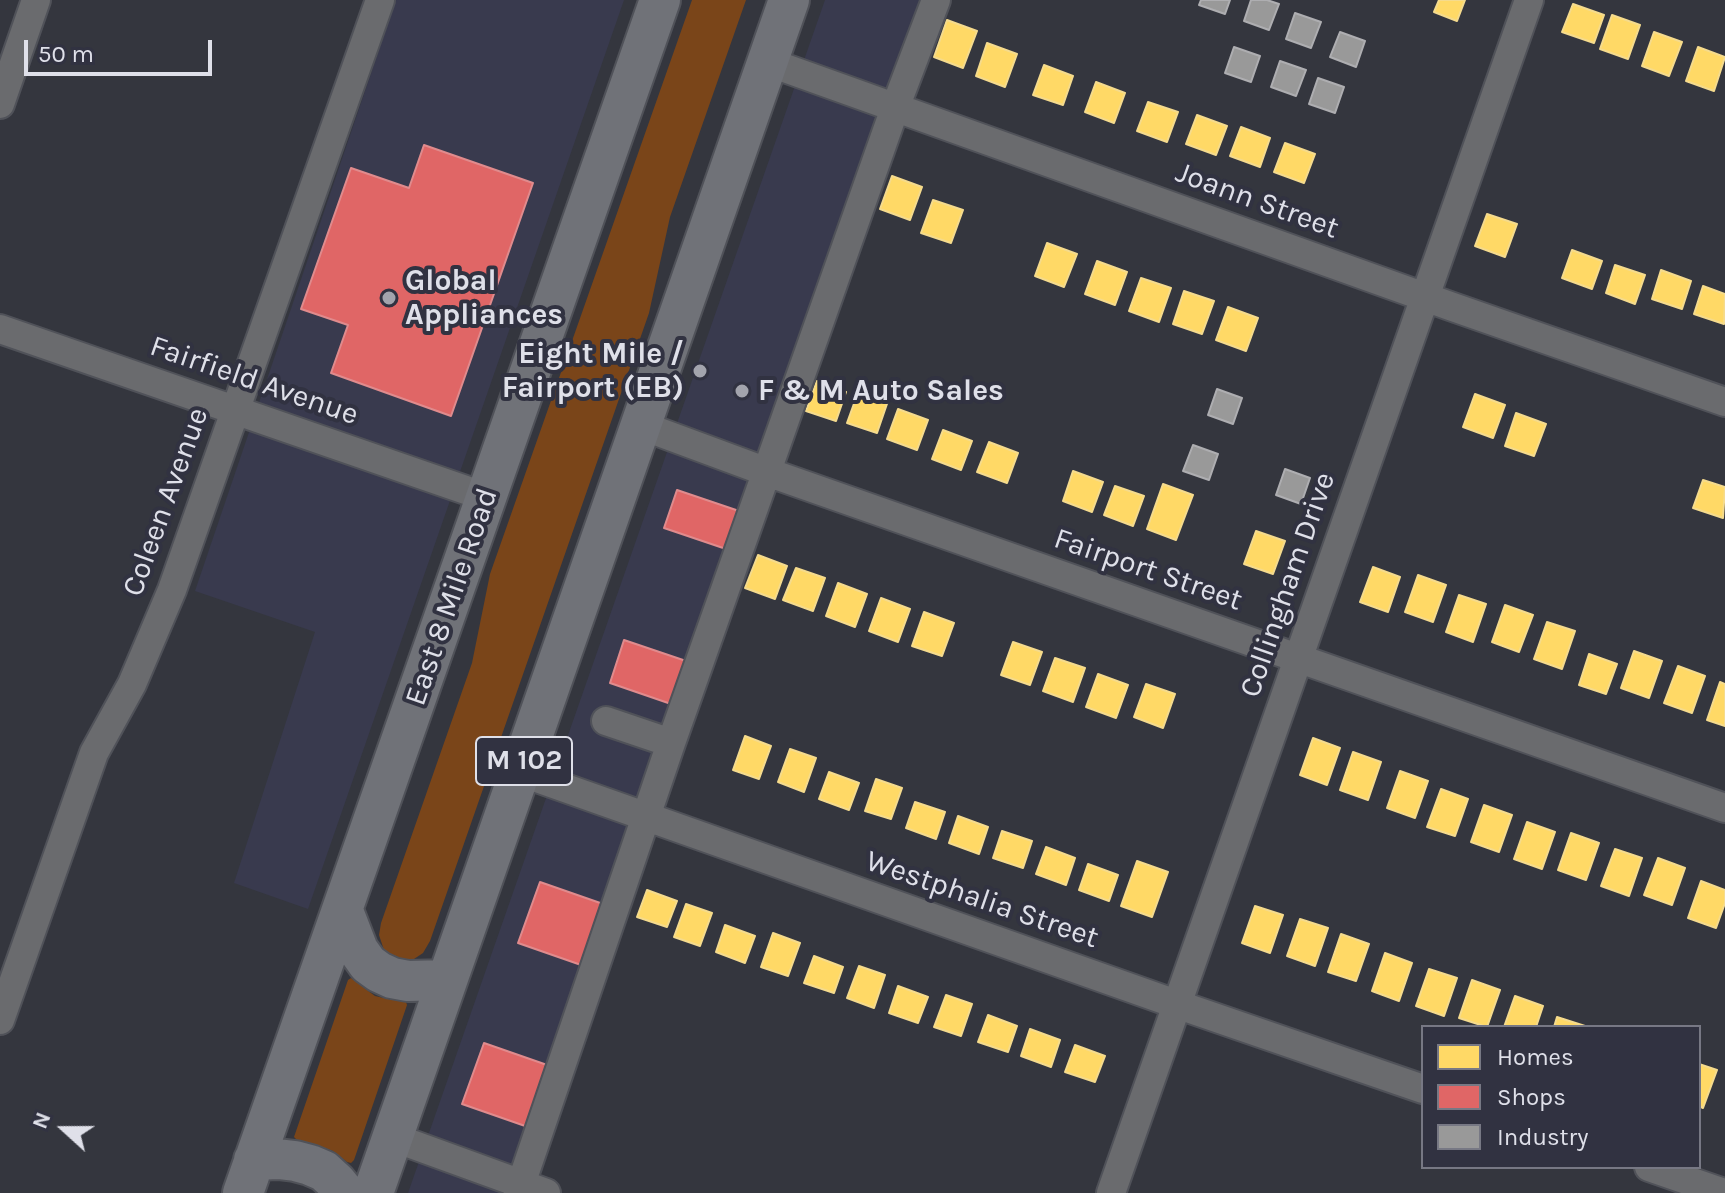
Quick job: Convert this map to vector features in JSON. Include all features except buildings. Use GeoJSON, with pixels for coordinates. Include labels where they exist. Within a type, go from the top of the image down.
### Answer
{"type":"FeatureCollection","features":[{"type":"Feature","properties":{"kind":"highway","name":"East 8 Mile Road"},"geometry":{"type":"LineString","coordinates":[[249,1177],[660,0]]}},
{"type":"Feature","properties":{"kind":"highway","name":"M 102"},"geometry":{"type":"LineString","coordinates":[[373,1193],[789,0]]}},
{"type":"Feature","properties":{"kind":"highway"},"geometry":{"type":"LineString","coordinates":[[343,911],[358,950],[368,964],[379,972],[408,981],[447,980]]}},
{"type":"Feature","properties":{"kind":"highway"},"geometry":{"type":"LineString","coordinates":[[249,1177],[278,1159],[295,1161],[324,1171],[345,1193]]}},
{"type":"Feature","properties":{"kind":"street"},"geometry":{"type":"LineString","coordinates":[[0,104],[36,0]]}},
{"type":"Feature","properties":{"kind":"street","name":"Coleen Avenue"},"geometry":{"type":"LineString","coordinates":[[0,1020],[94,753],[132,684],[167,603],[380,0]]}},
{"type":"Feature","properties":{"kind":"street"},"geometry":{"type":"LineString","coordinates":[[392,1137],[529,1190],[671,743],[936,0]]}},
{"type":"Feature","properties":{"kind":"street","name":"Collingham Drive"},"geometry":{"type":"LineString","coordinates":[[1111,1193],[1529,0]]}},
{"type":"Feature","properties":{"kind":"street","name":"Joann Street"},"geometry":{"type":"LineString","coordinates":[[768,62],[1725,402]]}},
{"type":"Feature","properties":{"kind":"street","name":"Fairfield Avenue"},"geometry":{"type":"LineString","coordinates":[[0,329],[486,497]]}},
{"type":"Feature","properties":{"kind":"street","name":"Fairport Street"},"geometry":{"type":"LineString","coordinates":[[640,425],[1725,808]]}},
{"type":"Feature","properties":{"kind":"street"},"geometry":{"type":"LineString","coordinates":[[606,721],[671,743]]}},
{"type":"Feature","properties":{"kind":"street","name":"Westphalia Street"},"geometry":{"type":"LineString","coordinates":[[520,772],[1421,1088]]}},
{"type":"Feature","properties":{"kind":"street"},"geometry":{"type":"LineString","coordinates":[[1655,1169],[1724,1193]]}},
{"type":"Feature","properties":{"kind":"shaded area"},"geometry":{"type":"Polygon","coordinates":[[[396,0],[624,0],[308,909],[234,883],[315,632],[195,591],[396,0]]]}},
{"type":"Feature","properties":{"kind":"shaded area"},"geometry":{"type":"Polygon","coordinates":[[[692,0],[746,0],[670,217],[649,313],[430,941],[423,953],[403,961],[385,953],[379,935],[381,923],[472,663],[490,574],[692,0]]]}},
{"type":"Feature","properties":{"kind":"shaded area"},"geometry":{"type":"Polygon","coordinates":[[[825,0],[939,0],[527,1193],[408,1193],[825,0]]]}},
{"type":"Feature","properties":{"kind":"shaded area"},"geometry":{"type":"Polygon","coordinates":[[[351,978],[375,996],[402,1000],[407,1005],[351,1163],[333,1151],[299,1142],[294,1137],[351,978]]]}},
{"type":"Feature","properties":{"kind":"place","name":"Global Appliances"},"geometry":{"type":"Point","coordinates":[389,298]}},
{"type":"Feature","properties":{"kind":"place","name":"Eight Mile / Fairport (EB)"},"geometry":{"type":"Point","coordinates":[700,371]}},
{"type":"Feature","properties":{"kind":"place","name":"F & M Auto Sales"},"geometry":{"type":"Point","coordinates":[742,391]}}]}
